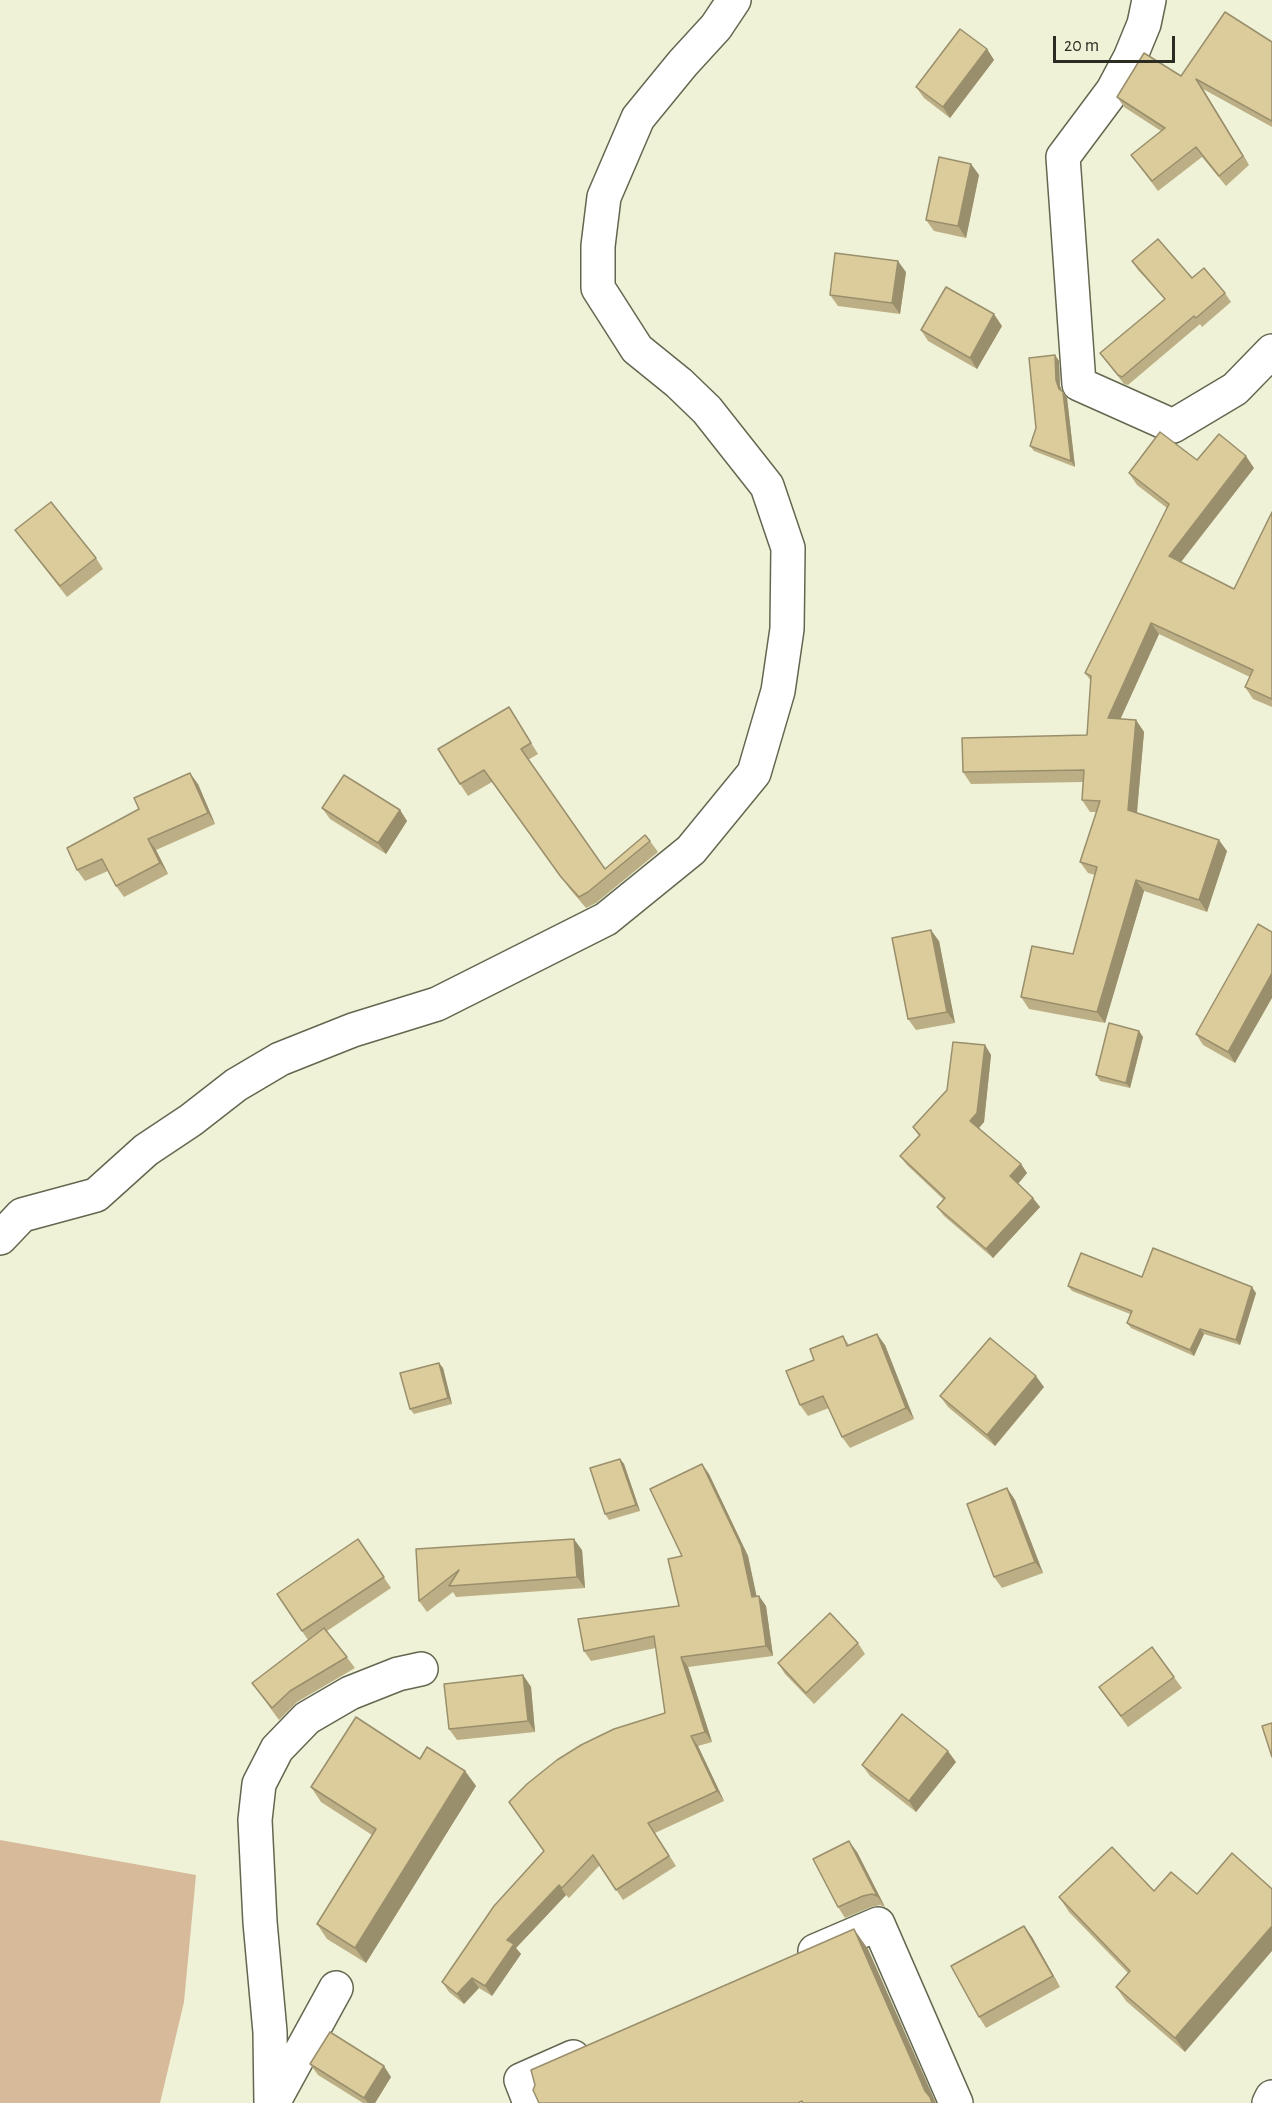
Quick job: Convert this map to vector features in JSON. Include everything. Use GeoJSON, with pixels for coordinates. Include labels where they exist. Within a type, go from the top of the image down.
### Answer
{"type":"FeatureCollection","features":[{"type":"Feature","properties":{"kind":"street"},"geometry":{"type":"LineString","coordinates":[[0,1238],[22,1215],[96,1195],[146,1150],[191,1120],[236,1085],[280,1059],[353,1030],[437,1004],[606,919],[691,850],[754,773],[778,691],[787,630],[788,548],[767,486],[707,410],[679,383],[637,350],[598,288],[598,246],[604,197],[638,118],[683,63],[717,27],[734,0]]}},
{"type":"Feature","properties":{"kind":"street"},"geometry":{"type":"LineString","coordinates":[[1149,0],[1144,24],[1113,90],[1063,157],[1079,384],[1173,426],[1234,389],[1272,351]]}},
{"type":"Feature","properties":{"kind":"street"},"geometry":{"type":"LineString","coordinates":[[272,2103],[270,2032],[260,1922],[255,1820],[259,1784],[277,1749],[307,1718],[350,1693],[398,1674],[421,1669]]}},
{"type":"Feature","properties":{"kind":"street"},"geometry":{"type":"LineString","coordinates":[[791,1962],[878,1924],[956,2103]]}},
{"type":"Feature","properties":{"kind":"street"},"geometry":{"type":"LineString","coordinates":[[272,2103],[336,1988]]}},
{"type":"Feature","properties":{"kind":"street"},"geometry":{"type":"LineString","coordinates":[[530,2103],[520,2080],[596,2047]]}},
{"type":"Feature","properties":{"kind":"street"},"geometry":{"type":"LineString","coordinates":[[1269,2103],[1272,2097]]}},
{"type":"Feature","properties":{"kind":"shaded area"},"geometry":{"type":"Polygon","coordinates":[[[0,1840],[196,1875],[184,2002],[160,2103],[0,2103],[0,1840]]]}},
{"type":"Feature","properties":{"kind":"building"},"geometry":{"type":"Polygon","coordinates":[[[1225,12],[1272,42],[1272,121],[1196,79],[1243,156],[1219,176],[1196,147],[1152,181],[1131,155],[1165,128],[1117,97],[1144,53],[1181,76],[1225,12]]]}},
{"type":"Feature","properties":{"kind":"building"},"geometry":{"type":"Polygon","coordinates":[[[960,29],[987,49],[943,107],[916,87],[960,29]]]}},
{"type":"Feature","properties":{"kind":"building"},"geometry":{"type":"Polygon","coordinates":[[[939,157],[971,164],[958,226],[926,220],[939,157]]]}},
{"type":"Feature","properties":{"kind":"building"},"geometry":{"type":"Polygon","coordinates":[[[1158,239],[1192,278],[1204,268],[1225,293],[1122,377],[1100,353],[1165,299],[1132,261],[1158,239]]]}},
{"type":"Feature","properties":{"kind":"building"},"geometry":{"type":"Polygon","coordinates":[[[835,253],[898,261],[892,303],[830,295],[835,253]]]}},
{"type":"Feature","properties":{"kind":"building"},"geometry":{"type":"Polygon","coordinates":[[[946,287],[994,314],[970,358],[921,330],[946,287]]]}},
{"type":"Feature","properties":{"kind":"building"},"geometry":{"type":"Polygon","coordinates":[[[1055,355],[1056,380],[1059,389],[1063,392],[1071,461],[1030,446],[1036,428],[1029,358],[1055,355]]]}},
{"type":"Feature","properties":{"kind":"building"},"geometry":{"type":"Polygon","coordinates":[[[1160,432],[1197,460],[1219,434],[1246,456],[1169,556],[1234,589],[1272,512],[1272,699],[1245,687],[1253,670],[1151,623],[1108,718],[1136,720],[1128,810],[1219,840],[1199,900],[1136,880],[1097,1012],[1021,997],[1032,946],[1073,954],[1097,867],[1080,862],[1100,801],[1082,800],[1084,770],[963,772],[962,738],[1087,735],[1091,676],[1085,673],[1169,504],[1129,473],[1160,432]]]}},
{"type":"Feature","properties":{"kind":"building"},"geometry":{"type":"Polygon","coordinates":[[[51,502],[96,558],[60,586],[15,530],[51,502]]]}},
{"type":"Feature","properties":{"kind":"building"},"geometry":{"type":"Polygon","coordinates":[[[509,707],[531,743],[521,749],[605,869],[645,835],[650,841],[579,897],[561,877],[484,770],[460,784],[438,749],[509,707]]]}},
{"type":"Feature","properties":{"kind":"building"},"geometry":{"type":"Polygon","coordinates":[[[190,773],[208,813],[148,839],[160,863],[116,886],[102,859],[77,870],[67,848],[139,809],[134,798],[190,773]]]}},
{"type":"Feature","properties":{"kind":"building"},"geometry":{"type":"Polygon","coordinates":[[[344,775],[400,810],[378,843],[322,808],[344,775]]]}},
{"type":"Feature","properties":{"kind":"building"},"geometry":{"type":"Polygon","coordinates":[[[1258,924],[1272,932],[1272,973],[1228,1052],[1196,1034],[1258,924]]]}},
{"type":"Feature","properties":{"kind":"building"},"geometry":{"type":"Polygon","coordinates":[[[931,930],[947,1012],[908,1019],[892,938],[931,930]]]}},
{"type":"Feature","properties":{"kind":"building"},"geometry":{"type":"Polygon","coordinates":[[[1109,1023],[1139,1031],[1126,1083],[1096,1075],[1109,1023]]]}},
{"type":"Feature","properties":{"kind":"building"},"geometry":{"type":"Polygon","coordinates":[[[953,1042],[985,1045],[977,1113],[970,1121],[1021,1164],[1010,1176],[1033,1198],[986,1249],[937,1207],[945,1198],[900,1156],[920,1135],[913,1127],[947,1090],[953,1042]]]}},
{"type":"Feature","properties":{"kind":"building"},"geometry":{"type":"Polygon","coordinates":[[[1153,1248],[1252,1287],[1236,1340],[1200,1329],[1190,1350],[1127,1323],[1132,1311],[1068,1286],[1081,1253],[1142,1277],[1153,1248]]]}},
{"type":"Feature","properties":{"kind":"building"},"geometry":{"type":"Polygon","coordinates":[[[877,1334],[906,1408],[842,1437],[823,1396],[800,1405],[786,1371],[814,1360],[810,1349],[843,1336],[847,1346],[877,1334]]]}},
{"type":"Feature","properties":{"kind":"building"},"geometry":{"type":"Polygon","coordinates":[[[990,1338],[1036,1376],[987,1435],[940,1396],[990,1338]]]}},
{"type":"Feature","properties":{"kind":"building"},"geometry":{"type":"Polygon","coordinates":[[[439,1363],[448,1398],[410,1409],[400,1373],[439,1363]]]}},
{"type":"Feature","properties":{"kind":"building"},"geometry":{"type":"Polygon","coordinates":[[[620,1459],[636,1505],[605,1514],[590,1468],[620,1459]]]}},
{"type":"Feature","properties":{"kind":"building"},"geometry":{"type":"Polygon","coordinates":[[[702,1464],[741,1546],[752,1597],[759,1596],[766,1646],[681,1657],[705,1732],[691,1736],[717,1791],[648,1823],[669,1856],[616,1890],[593,1855],[562,1888],[559,1885],[507,1940],[514,1944],[485,1986],[472,1978],[457,1994],[442,1982],[494,1906],[544,1851],[509,1802],[557,1760],[581,1745],[614,1729],[665,1713],[654,1636],[584,1651],[578,1619],[679,1606],[668,1559],[682,1556],[650,1489],[702,1464]]]}},
{"type":"Feature","properties":{"kind":"building"},"geometry":{"type":"Polygon","coordinates":[[[1007,1488],[1035,1562],[994,1577],[967,1504],[1007,1488]]]}},
{"type":"Feature","properties":{"kind":"building"},"geometry":{"type":"Polygon","coordinates":[[[358,1539],[384,1577],[302,1631],[277,1594],[358,1539]]]}},
{"type":"Feature","properties":{"kind":"building"},"geometry":{"type":"Polygon","coordinates":[[[574,1539],[577,1577],[449,1586],[459,1570],[419,1601],[416,1549],[574,1539]]]}},
{"type":"Feature","properties":{"kind":"building"},"geometry":{"type":"Polygon","coordinates":[[[830,1613],[858,1643],[806,1693],[778,1663],[830,1613]]]}},
{"type":"Feature","properties":{"kind":"building"},"geometry":{"type":"Polygon","coordinates":[[[324,1628],[347,1657],[290,1691],[272,1708],[252,1683],[324,1628]]]}},
{"type":"Feature","properties":{"kind":"building"},"geometry":{"type":"Polygon","coordinates":[[[1152,1647],[1174,1677],[1121,1716],[1099,1687],[1152,1647]]]}},
{"type":"Feature","properties":{"kind":"building"},"geometry":{"type":"Polygon","coordinates":[[[523,1675],[528,1721],[449,1729],[444,1684],[523,1675]]]}},
{"type":"Feature","properties":{"kind":"building"},"geometry":{"type":"Polygon","coordinates":[[[902,1714],[948,1751],[909,1801],[862,1765],[902,1714]]]}},
{"type":"Feature","properties":{"kind":"building"},"geometry":{"type":"Polygon","coordinates":[[[356,1717],[420,1759],[427,1747],[465,1771],[355,1948],[317,1924],[376,1829],[311,1787],[356,1717]]]}},
{"type":"Feature","properties":{"kind":"building"},"geometry":{"type":"Polygon","coordinates":[[[1272,1723],[1272,1757],[1262,1726],[1272,1723]]]}},
{"type":"Feature","properties":{"kind":"building"},"geometry":{"type":"Polygon","coordinates":[[[849,1841],[877,1896],[872,1894],[863,1896],[838,1907],[813,1859],[849,1841]]]}},
{"type":"Feature","properties":{"kind":"building"},"geometry":{"type":"Polygon","coordinates":[[[1112,1847],[1154,1891],[1171,1872],[1197,1894],[1232,1853],[1272,1889],[1272,1926],[1175,2038],[1116,1987],[1130,1971],[1059,1897],[1112,1847]]]}},
{"type":"Feature","properties":{"kind":"building"},"geometry":{"type":"Polygon","coordinates":[[[1024,1926],[1053,1976],[979,2017],[951,1966],[1024,1926]]]}},
{"type":"Feature","properties":{"kind":"building"},"geometry":{"type":"Polygon","coordinates":[[[854,1929],[932,2103],[803,2103],[802,2101],[798,2103],[539,2103],[533,2090],[535,2085],[531,2070],[854,1929]]]}},
{"type":"Feature","properties":{"kind":"building"},"geometry":{"type":"Polygon","coordinates":[[[330,2032],[384,2066],[364,2098],[310,2064],[330,2032]]]}}]}
